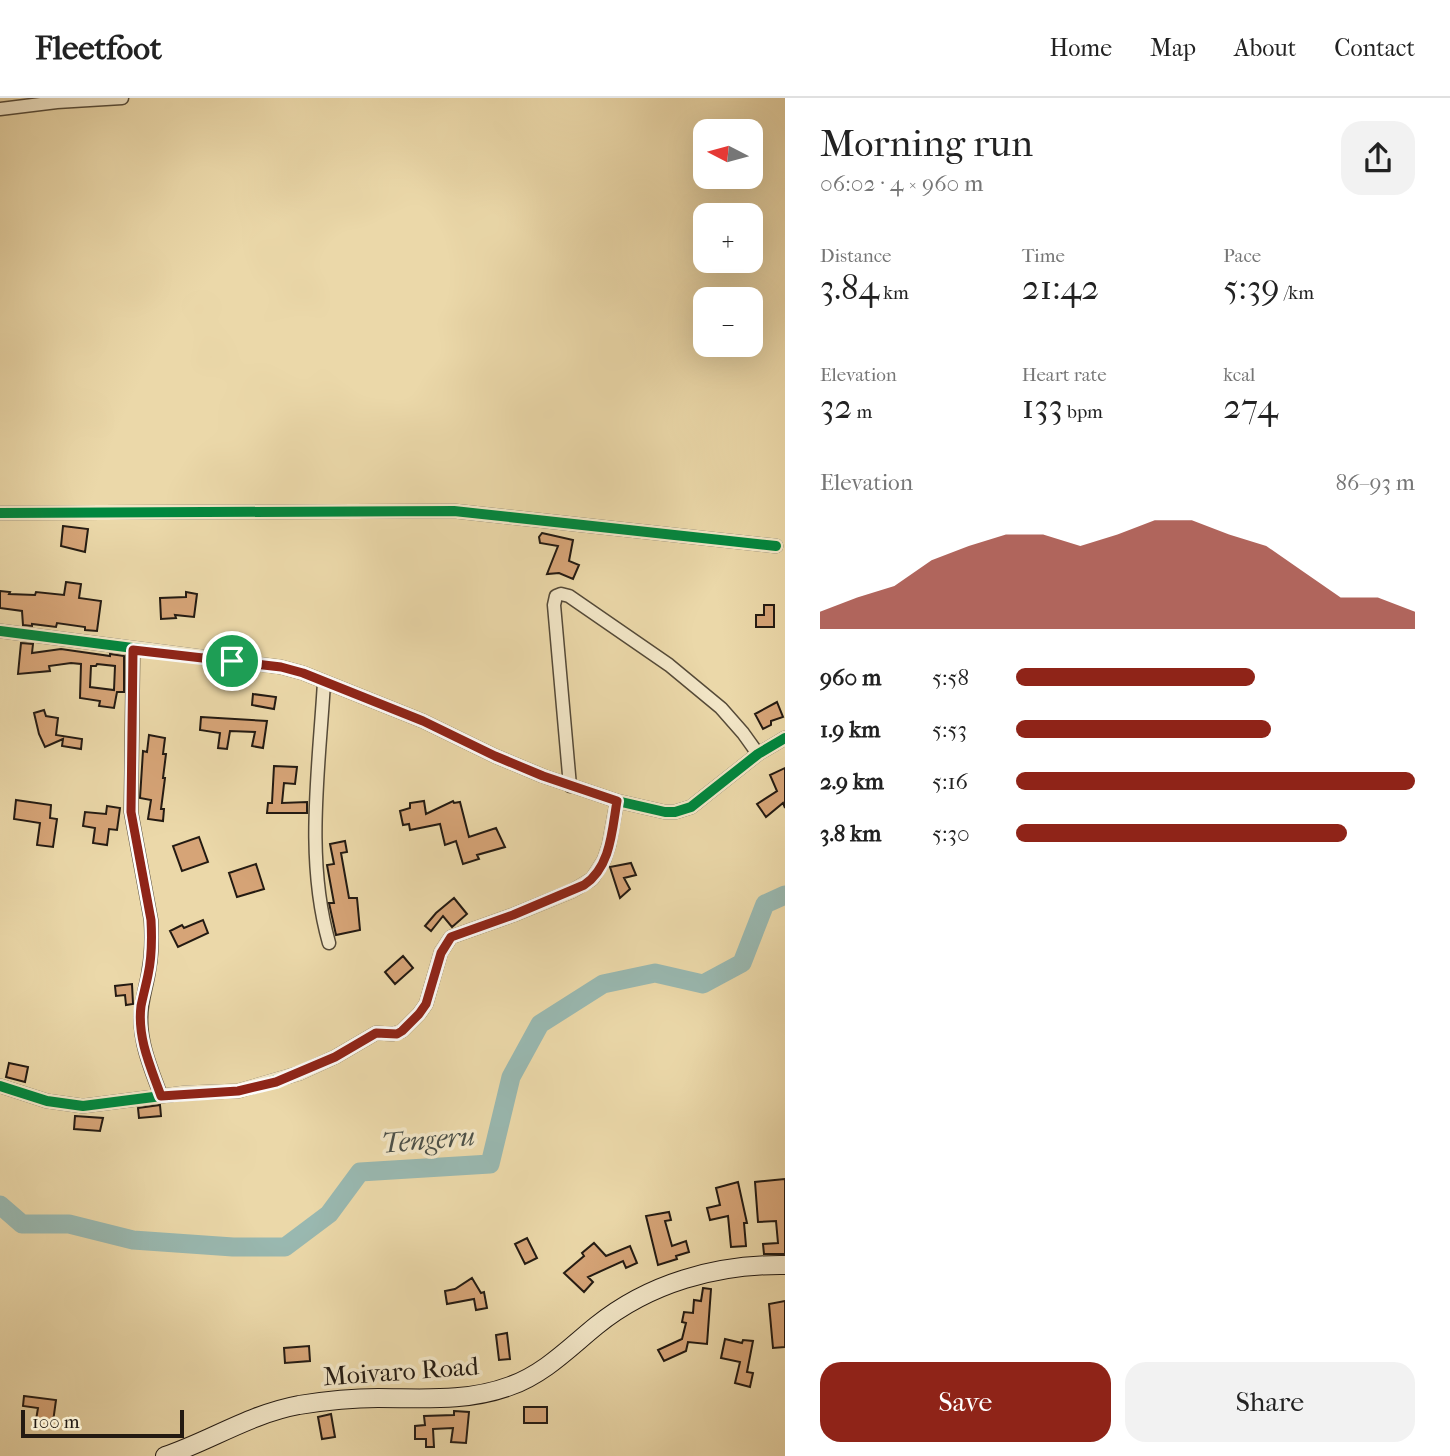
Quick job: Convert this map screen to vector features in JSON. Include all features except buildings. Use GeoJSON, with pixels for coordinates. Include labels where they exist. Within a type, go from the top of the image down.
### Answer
{"type":"FeatureCollection","features":[{"type":"Feature","properties":{"kind":"street"},"geometry":{"type":"LineString","coordinates":[[0,109],[122,98]]}},
{"type":"Feature","properties":{"kind":"street"},"geometry":{"type":"LineString","coordinates":[[0,513],[454,511],[776,546]]}},
{"type":"Feature","properties":{"kind":"street"},"geometry":{"type":"LineString","coordinates":[[570,786],[554,605],[556,596],[561,594],[590,609],[698,688],[743,733],[758,754]]}},
{"type":"Feature","properties":{"kind":"street"},"geometry":{"type":"LineString","coordinates":[[0,631],[281,667],[423,721],[495,756],[570,786],[664,812],[682,811],[701,800],[758,754],[785,738]]}},
{"type":"Feature","properties":{"kind":"street"},"geometry":{"type":"LineString","coordinates":[[133,650],[131,812],[152,936],[141,1021],[144,1048],[161,1096]]}},
{"type":"Feature","properties":{"kind":"street"},"geometry":{"type":"LineString","coordinates":[[324,682],[315,859],[318,903],[329,943]]}},
{"type":"Feature","properties":{"kind":"street"},"geometry":{"type":"LineString","coordinates":[[0,1087],[47,1101],[83,1106],[161,1096],[238,1091],[276,1082],[335,1057],[376,1033],[397,1034],[426,1004],[441,953],[451,937],[572,891],[592,879],[604,860],[609,845],[617,801]]}},
{"type":"Feature","properties":{"kind":"street","name":"Moivaro Road"},"geometry":{"type":"LineString","coordinates":[[164,1456],[256,1417],[299,1405],[374,1398],[464,1397],[511,1386],[554,1362],[616,1311],[657,1289],[729,1268],[785,1265]]}},
{"type":"Feature","properties":{"kind":"waterway","name":"Tengeru"},"geometry":{"type":"LineString","coordinates":[[0,1205],[22,1224],[69,1224],[133,1240],[233,1247],[285,1247],[329,1214],[360,1172],[490,1164],[511,1077],[540,1024],[603,984],[655,973],[703,984],[742,963],[765,904],[785,895]]}},
{"type":"Feature","properties":{"kind":"cycle path"},"geometry":{"type":"LineString","coordinates":[[0,513],[454,511],[776,546]]}},
{"type":"Feature","properties":{"kind":"cycle path"},"geometry":{"type":"LineString","coordinates":[[0,631],[281,667],[303,673],[423,721],[543,776],[617,801],[665,812],[691,807],[758,754],[785,738]]}},
{"type":"Feature","properties":{"kind":"cycle path"},"geometry":{"type":"LineString","coordinates":[[0,1086],[47,1101],[83,1106],[185,1093],[238,1091],[300,1073],[335,1057],[376,1033],[393,1034],[402,1031],[426,1004],[441,952],[451,937],[572,891],[592,879],[604,860],[609,845],[617,801]]}},
{"type":"Feature","properties":{"kind":"route"},"geometry":{"type":"LineString","coordinates":[[133,650],[232,661],[281,667],[303,673],[423,721],[517,766],[617,801],[613,833],[598,872],[584,885],[451,937],[441,953],[426,1004],[397,1034],[376,1033],[335,1057],[276,1082],[238,1091],[161,1096],[144,1048],[141,1021],[152,936],[131,812],[133,650]]}}]}
